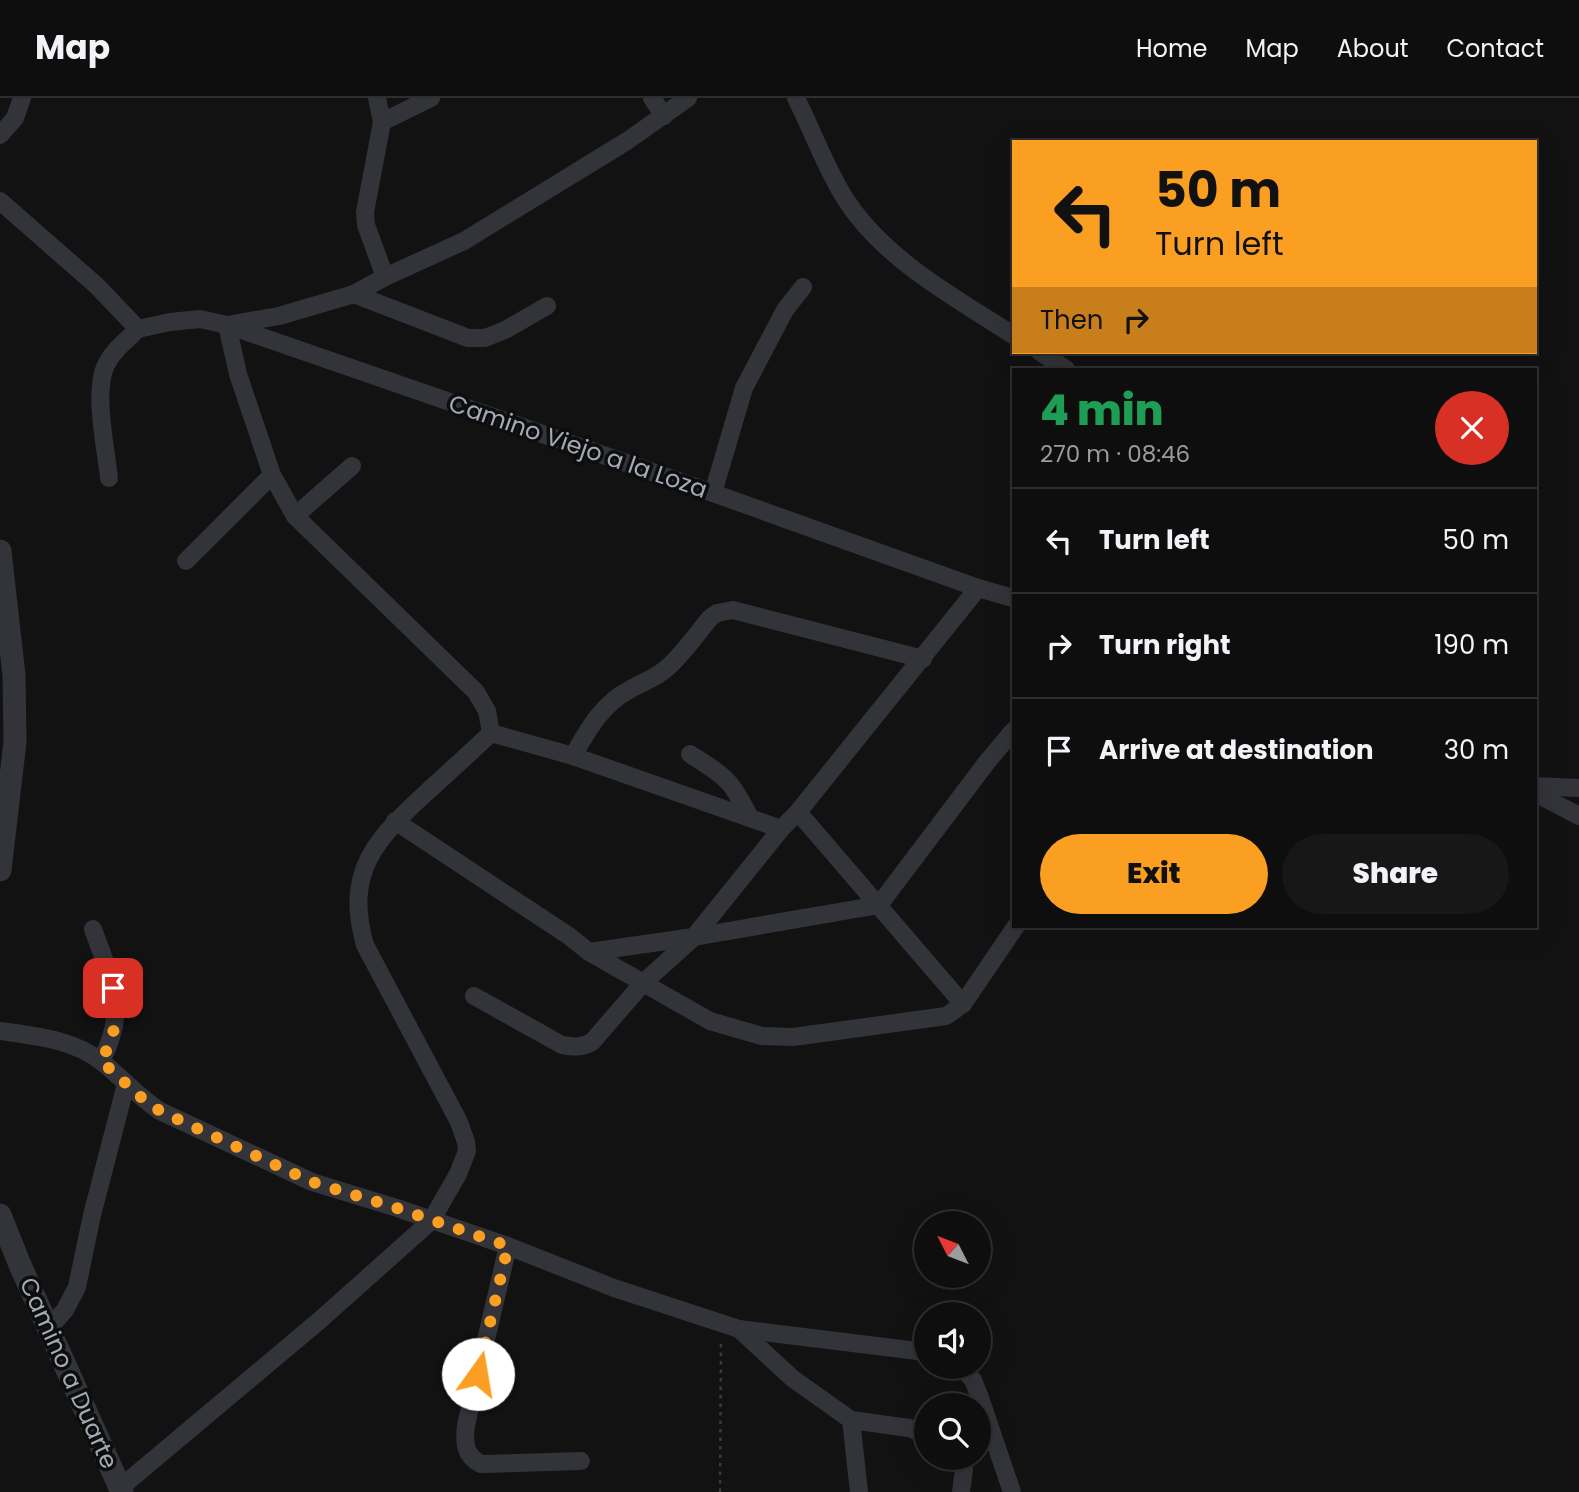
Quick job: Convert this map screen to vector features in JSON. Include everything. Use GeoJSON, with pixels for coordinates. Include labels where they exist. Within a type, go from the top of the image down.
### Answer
{"type":"FeatureCollection","features":[{"type":"Feature","properties":{"kind":"street"},"geometry":{"type":"LineString","coordinates":[[0,135],[15,118],[22,98]]}},
{"type":"Feature","properties":{"kind":"street"},"geometry":{"type":"LineString","coordinates":[[377,98],[382,122],[365,212],[366,225],[385,277]]}},
{"type":"Feature","properties":{"kind":"street"},"geometry":{"type":"LineString","coordinates":[[382,122],[431,98]]}},
{"type":"Feature","properties":{"kind":"street"},"geometry":{"type":"LineString","coordinates":[[652,98],[664,116]]}},
{"type":"Feature","properties":{"kind":"street"},"geometry":{"type":"LineString","coordinates":[[491,733],[487,711],[476,692],[295,516],[272,475],[238,374],[227,324],[279,316],[354,294],[464,241],[664,116],[688,98]]}},
{"type":"Feature","properties":{"kind":"street"},"geometry":{"type":"LineString","coordinates":[[796,98],[845,199],[863,224],[926,278],[1012,334]]}},
{"type":"Feature","properties":{"kind":"street"},"geometry":{"type":"LineString","coordinates":[[0,201],[97,286],[138,328],[114,352],[105,367],[102,381],[109,478]]}},
{"type":"Feature","properties":{"kind":"street"},"geometry":{"type":"LineString","coordinates":[[713,493],[744,388],[779,322],[803,287]]}},
{"type":"Feature","properties":{"kind":"street"},"geometry":{"type":"LineString","coordinates":[[354,294],[468,338],[485,338],[505,330],[547,306]]}},
{"type":"Feature","properties":{"kind":"street","name":"Camino Viejo a la Loza"},"geometry":{"type":"LineString","coordinates":[[138,328],[200,319],[227,324],[1012,598]]}},
{"type":"Feature","properties":{"kind":"street"},"geometry":{"type":"LineString","coordinates":[[1043,354],[1064,368]]}},
{"type":"Feature","properties":{"kind":"street"},"geometry":{"type":"LineString","coordinates":[[295,516],[352,466]]}},
{"type":"Feature","properties":{"kind":"street"},"geometry":{"type":"LineString","coordinates":[[186,561],[272,475]]}},
{"type":"Feature","properties":{"kind":"street"},"geometry":{"type":"LineString","coordinates":[[0,551],[4,619],[14,675],[15,743],[0,870]]}},
{"type":"Feature","properties":{"kind":"street"},"geometry":{"type":"LineString","coordinates":[[474,996],[562,1045],[576,1047],[592,1042],[643,983],[694,937],[781,830],[799,812],[978,588]]}},
{"type":"Feature","properties":{"kind":"street"},"geometry":{"type":"LineString","coordinates":[[573,756],[593,720],[604,709],[626,691],[659,675],[669,667],[717,613],[733,610],[923,659]]}},
{"type":"Feature","properties":{"kind":"street"},"geometry":{"type":"LineString","coordinates":[[589,952],[879,905],[1012,732]]}},
{"type":"Feature","properties":{"kind":"street"},"geometry":{"type":"LineString","coordinates":[[491,733],[573,756],[781,830]]}},
{"type":"Feature","properties":{"kind":"street"},"geometry":{"type":"LineString","coordinates":[[121,1490],[432,1221],[458,1174],[467,1152],[466,1142],[459,1122],[365,945],[358,914],[360,885],[366,865],[378,842],[396,821],[491,733]]}},
{"type":"Feature","properties":{"kind":"street"},"geometry":{"type":"LineString","coordinates":[[690,754],[726,777],[750,818]]}},
{"type":"Feature","properties":{"kind":"street"},"geometry":{"type":"LineString","coordinates":[[1537,786],[1579,789]]}},
{"type":"Feature","properties":{"kind":"street"},"geometry":{"type":"LineString","coordinates":[[1537,794],[1579,816]]}},
{"type":"Feature","properties":{"kind":"street"},"geometry":{"type":"LineString","coordinates":[[799,812],[963,1004]]}},
{"type":"Feature","properties":{"kind":"street"},"geometry":{"type":"LineString","coordinates":[[396,821],[589,952],[710,1021],[762,1036],[793,1037],[939,1018],[963,1004],[1015,928]]}},
{"type":"Feature","properties":{"kind":"street"},"geometry":{"type":"LineString","coordinates":[[93,929],[113,988],[117,1011],[116,1028],[101,1061]]}},
{"type":"Feature","properties":{"kind":"street"},"geometry":{"type":"LineString","coordinates":[[0,1031],[38,1035],[64,1042],[101,1061],[144,1100],[177,1121],[312,1182],[508,1246],[614,1288],[738,1329],[914,1351]]}},
{"type":"Feature","properties":{"kind":"street"},"geometry":{"type":"LineString","coordinates":[[49,1328],[65,1310],[77,1287],[104,1163],[126,1084]]}},
{"type":"Feature","properties":{"kind":"street","name":"Camino a Duarte"},"geometry":{"type":"LineString","coordinates":[[0,1214],[121,1490]]}},
{"type":"Feature","properties":{"kind":"street"},"geometry":{"type":"LineString","coordinates":[[508,1246],[466,1425],[466,1450],[471,1459],[481,1464],[581,1461]]}},
{"type":"Feature","properties":{"kind":"street"},"geometry":{"type":"LineString","coordinates":[[738,1329],[792,1378],[851,1420],[914,1431]]}},
{"type":"Feature","properties":{"kind":"street"},"geometry":{"type":"LineString","coordinates":[[972,1379],[1012,1492]]}},
{"type":"Feature","properties":{"kind":"street"},"geometry":{"type":"LineString","coordinates":[[851,1420],[859,1492]]}},
{"type":"Feature","properties":{"kind":"street"},"geometry":{"type":"LineString","coordinates":[[961,1492],[964,1470]]}},
{"type":"Feature","properties":{"kind":"path"},"geometry":{"type":"LineString","coordinates":[[720,1492],[721,1322]]}},
{"type":"Feature","properties":{"kind":"route"},"geometry":{"type":"LineString","coordinates":[[113,988],[117,1011],[116,1028],[101,1061],[160,1111],[312,1182],[508,1246],[478,1374]]}}]}
